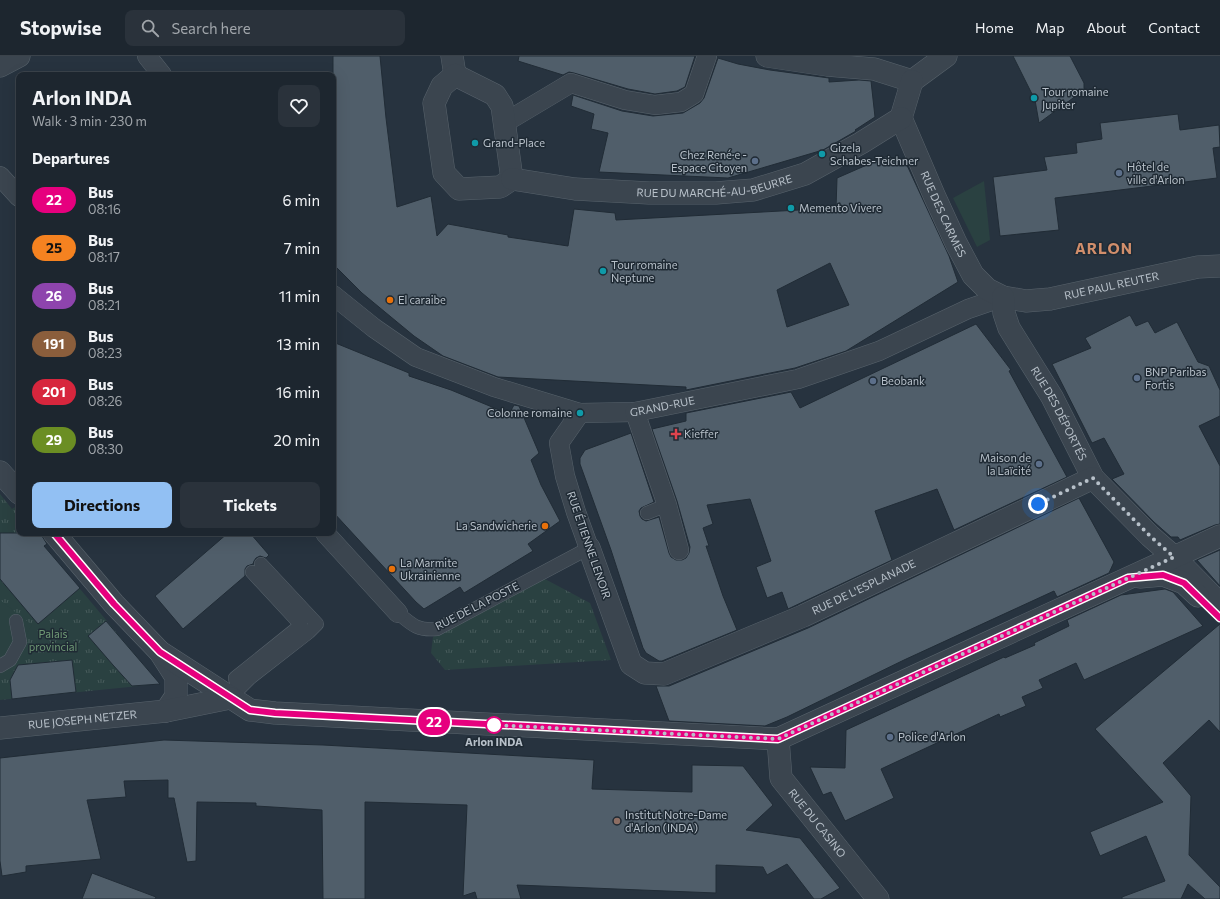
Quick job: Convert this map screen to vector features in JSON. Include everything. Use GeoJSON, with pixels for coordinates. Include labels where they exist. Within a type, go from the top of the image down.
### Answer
{"type":"FeatureCollection","features":[{"type":"Feature","properties":{"kind":"street"},"geometry":{"type":"LineString","coordinates":[[0,66],[19,56]]}},
{"type":"Feature","properties":{"kind":"street"},"geometry":{"type":"LineString","coordinates":[[504,124],[571,84],[625,100],[655,105],[681,102],[694,94],[707,56]]}},
{"type":"Feature","properties":{"kind":"street"},"geometry":{"type":"LineString","coordinates":[[767,56],[827,65],[874,69],[912,81]]}},
{"type":"Feature","properties":{"kind":"street"},"geometry":{"type":"LineString","coordinates":[[901,118],[912,81],[946,56]]}},
{"type":"Feature","properties":{"kind":"street"},"geometry":{"type":"LineString","coordinates":[[454,65],[495,95],[502,106],[504,124],[512,179],[500,187],[459,189],[444,173],[434,103],[454,65]]}},
{"type":"Feature","properties":{"kind":"street","name":"RUE DU MARCHÉ-AU-BEURRE"},"geometry":{"type":"LineString","coordinates":[[512,179],[575,189],[648,193],[716,193],[754,190],[805,174],[861,143],[901,118]]}},
{"type":"Feature","properties":{"kind":"street","name":"RUE DES CARMES"},"geometry":{"type":"LineString","coordinates":[[901,118],[956,243],[973,275],[987,289],[1003,297]]}},
{"type":"Feature","properties":{"kind":"street"},"geometry":{"type":"LineString","coordinates":[[0,176],[16,194]]}},
{"type":"Feature","properties":{"kind":"street","name":"RUE PAUL REUTER"},"geometry":{"type":"LineString","coordinates":[[1003,297],[1026,301],[1050,299],[1198,267],[1220,266]]}},
{"type":"Feature","properties":{"kind":"street","name":"GRAND-RUE"},"geometry":{"type":"LineString","coordinates":[[336,297],[374,328],[416,357],[494,387],[580,413],[635,412],[798,379],[879,351],[968,309],[1003,297]]}},
{"type":"Feature","properties":{"kind":"street","name":"RUE DES DÉPORTÉS"},"geometry":{"type":"LineString","coordinates":[[1003,297],[1004,313],[1009,328],[1052,397],[1093,478],[1220,604]]}},
{"type":"Feature","properties":{"kind":"street"},"geometry":{"type":"LineString","coordinates":[[635,412],[667,505],[679,550]]}},
{"type":"Feature","properties":{"kind":"street","name":"RUE ÉTIENNE LENOIR"},"geometry":{"type":"LineString","coordinates":[[580,413],[559,443],[565,476],[576,512],[632,672]]}},
{"type":"Feature","properties":{"kind":"street"},"geometry":{"type":"LineString","coordinates":[[0,472],[16,490]]}},
{"type":"Feature","properties":{"kind":"street","name":"RUE DE L'ESPLANADE"},"geometry":{"type":"LineString","coordinates":[[632,672],[664,674],[803,616],[1093,478]]}},
{"type":"Feature","properties":{"kind":"street"},"geometry":{"type":"LineString","coordinates":[[57,536],[114,604],[160,652],[176,677],[176,696],[166,712]]}},
{"type":"Feature","properties":{"kind":"street","name":"RUE DE LA POSTE"},"geometry":{"type":"LineString","coordinates":[[328,536],[398,613]]}},
{"type":"Feature","properties":{"kind":"street"},"geometry":{"type":"LineString","coordinates":[[160,652],[250,710],[275,713],[778,739],[1220,536]]}},
{"type":"Feature","properties":{"kind":"street"},"geometry":{"type":"LineString","coordinates":[[1128,578],[1163,575],[1184,583],[1220,618]]}},
{"type":"Feature","properties":{"kind":"street","name":"RUE JOSEPH NETZER"},"geometry":{"type":"LineString","coordinates":[[0,728],[166,712],[230,698]]}},
{"type":"Feature","properties":{"kind":"street","name":"RUE DU CASINO"},"geometry":{"type":"LineString","coordinates":[[778,739],[781,778],[878,899]]}},
{"type":"Feature","properties":{"kind":"lane"},"geometry":{"type":"LineString","coordinates":[[647,513],[667,505]]}},
{"type":"Feature","properties":{"kind":"lane","name":"RUE DE LA POSTE"},"geometry":{"type":"LineString","coordinates":[[398,613],[418,628],[424,630],[437,629],[589,548]]}},
{"type":"Feature","properties":{"kind":"lane"},"geometry":{"type":"LineString","coordinates":[[230,698],[237,686],[235,678],[301,626],[256,568]]}},
{"type":"Feature","properties":{"kind":"lane"},"geometry":{"type":"LineString","coordinates":[[0,666],[10,660],[20,642],[16,621]]}},
{"type":"Feature","properties":{"kind":"green space"},"geometry":{"type":"Polygon","coordinates":[[[984,181],[990,240],[977,247],[953,198],[984,181]]]}},
{"type":"Feature","properties":{"kind":"green space","name":"Palais provincial"},"geometry":{"type":"Polygon","coordinates":[[[0,494],[12,509],[15,507],[16,508],[16,536],[25,536],[44,546],[153,676],[154,680],[149,685],[0,700],[0,494]]]}},
{"type":"Feature","properties":{"kind":"green space"},"geometry":{"type":"Polygon","coordinates":[[[543,578],[590,603],[611,660],[445,670],[431,653],[433,637],[543,578]]]}},
{"type":"Feature","properties":{"kind":"green space"},"geometry":{"type":"Polygon","coordinates":[[[0,600],[32,625],[7,667],[0,673],[0,600]]]}},
{"type":"Feature","properties":{"kind":"building"},"geometry":{"type":"Polygon","coordinates":[[[333,56],[380,56],[397,207],[431,196],[437,236],[448,224],[508,235],[508,237],[568,246],[574,209],[615,213],[616,220],[836,208],[837,178],[885,157],[898,158],[905,161],[949,256],[958,282],[846,351],[795,368],[686,390],[686,387],[498,377],[443,356],[414,336],[362,293],[336,267],[336,72],[333,72],[333,56]],[[830,263],[777,290],[787,327],[849,305],[830,263]]]}},
{"type":"Feature","properties":{"kind":"building"},"geometry":{"type":"Polygon","coordinates":[[[519,56],[695,56],[685,87],[677,91],[655,94],[628,89],[574,73],[569,72],[563,75],[518,61],[519,56]]]}},
{"type":"Feature","properties":{"kind":"building"},"geometry":{"type":"Polygon","coordinates":[[[1013,56],[1070,56],[1084,83],[1084,90],[1039,123],[1035,100],[1013,56]]]}},
{"type":"Feature","properties":{"kind":"building"},"geometry":{"type":"Polygon","coordinates":[[[718,58],[738,64],[770,70],[829,78],[829,82],[859,80],[871,81],[875,117],[855,130],[856,131],[823,150],[728,178],[599,172],[608,133],[591,129],[594,114],[571,106],[573,95],[622,111],[653,116],[683,113],[700,103],[704,98],[718,58]]]}},
{"type":"Feature","properties":{"kind":"building","name":"Hôtel de ville d'Arlon"},"geometry":{"type":"Polygon","coordinates":[[[1178,114],[1180,130],[1219,125],[1220,147],[1213,148],[1217,178],[1055,198],[1059,230],[1000,236],[993,177],[1047,170],[1044,157],[1077,153],[1076,143],[1102,139],[1100,123],[1178,114]]]}},
{"type":"Feature","properties":{"kind":"building","name":"BNP Paribas Fortis"},"geometry":{"type":"Polygon","coordinates":[[[1130,315],[1136,326],[1148,321],[1155,333],[1177,322],[1198,362],[1209,366],[1220,390],[1220,416],[1199,426],[1220,466],[1220,524],[1180,540],[1178,537],[1171,537],[1154,522],[1112,479],[1124,474],[1104,438],[1092,443],[1052,364],[1091,348],[1085,338],[1130,315]]]}},
{"type":"Feature","properties":{"kind":"building"},"geometry":{"type":"Polygon","coordinates":[[[976,324],[1011,370],[1009,371],[1067,477],[954,530],[937,489],[875,511],[892,560],[788,609],[782,592],[767,598],[756,567],[771,561],[750,499],[707,505],[713,524],[703,528],[709,546],[706,546],[723,596],[737,630],[662,661],[659,661],[646,653],[580,464],[580,458],[585,450],[631,433],[654,502],[641,508],[639,511],[640,516],[646,521],[659,517],[671,557],[676,560],[682,560],[686,558],[690,547],[677,501],[652,429],[686,421],[686,413],[791,392],[800,408],[976,324]]]}},
{"type":"Feature","properties":{"kind":"building"},"geometry":{"type":"Polygon","coordinates":[[[336,343],[409,373],[409,376],[451,390],[509,414],[514,405],[519,406],[539,453],[531,460],[541,485],[560,521],[528,544],[533,551],[464,593],[460,587],[424,609],[336,515],[336,343]]]}},
{"type":"Feature","properties":{"kind":"building"},"geometry":{"type":"Polygon","coordinates":[[[1079,498],[1114,562],[1109,573],[1057,597],[1054,591],[765,726],[669,721],[656,686],[669,686],[808,628],[1079,498]]]}},
{"type":"Feature","properties":{"kind":"building","name":"Palais provincial"},"geometry":{"type":"Polygon","coordinates":[[[0,533],[16,533],[16,536],[42,536],[47,544],[44,546],[80,588],[38,624],[0,579],[0,533]]]}},
{"type":"Feature","properties":{"kind":"building"},"geometry":{"type":"Polygon","coordinates":[[[225,536],[253,536],[269,555],[266,558],[260,556],[256,558],[253,564],[247,566],[245,569],[245,576],[183,629],[155,596],[225,536]]]}},
{"type":"Feature","properties":{"kind":"building"},"geometry":{"type":"Polygon","coordinates":[[[1220,550],[1220,586],[1197,560],[1220,550]]]}},
{"type":"Feature","properties":{"kind":"building"},"geometry":{"type":"Polygon","coordinates":[[[1165,589],[1173,592],[1203,626],[1084,680],[1076,663],[1039,680],[1043,688],[1022,697],[1026,706],[1000,717],[999,714],[881,769],[894,798],[845,821],[831,792],[823,795],[810,767],[845,768],[846,730],[1004,657],[1005,658],[1035,645],[1034,643],[1069,626],[1067,620],[1121,595],[1165,589]]]}},
{"type":"Feature","properties":{"kind":"building"},"geometry":{"type":"Polygon","coordinates":[[[106,621],[160,684],[132,686],[88,636],[106,621]]]}},
{"type":"Feature","properties":{"kind":"building"},"geometry":{"type":"Polygon","coordinates":[[[1220,624],[1220,732],[1209,720],[1163,763],[1191,796],[1189,855],[1220,887],[1220,899],[1205,899],[1188,884],[1181,899],[1122,899],[1122,897],[1165,881],[1146,836],[1100,856],[1090,832],[1163,802],[1095,729],[1220,624]]]}},
{"type":"Feature","properties":{"kind":"building"},"geometry":{"type":"Polygon","coordinates":[[[72,660],[76,692],[12,699],[10,680],[18,665],[72,660]]]}},
{"type":"Feature","properties":{"kind":"building"},"geometry":{"type":"Polygon","coordinates":[[[164,740],[323,745],[594,760],[592,789],[692,792],[692,765],[743,766],[773,805],[746,830],[800,838],[840,888],[821,899],[814,899],[787,864],[767,875],[763,867],[716,865],[716,893],[517,885],[521,899],[477,899],[475,892],[463,896],[467,805],[365,802],[365,899],[323,899],[322,810],[256,806],[256,803],[197,802],[196,861],[187,862],[174,798],[168,798],[168,780],[124,781],[126,797],[87,800],[101,859],[26,866],[26,872],[2,876],[0,861],[0,758],[164,740]]]}},
{"type":"Feature","properties":{"kind":"building"},"geometry":{"type":"Polygon","coordinates":[[[92,873],[156,897],[155,899],[82,899],[92,873]]]}},
{"type":"Feature","properties":{"kind":"bus line","name":"22"},"geometry":{"type":"LineString","coordinates":[[57,536],[93,577],[114,604],[160,652],[250,710],[275,713],[778,739],[1128,578],[1163,575],[1184,583],[1220,618]]}},
{"type":"Feature","properties":{"kind":"place","name":"Tour romaine Jupiter"},"geometry":{"type":"Point","coordinates":[1034,98]}},
{"type":"Feature","properties":{"kind":"place","name":"Grand-Place"},"geometry":{"type":"Point","coordinates":[475,143]}},
{"type":"Feature","properties":{"kind":"place","name":"Gizela Schabes-Teichner"},"geometry":{"type":"Point","coordinates":[822,154]}},
{"type":"Feature","properties":{"kind":"place","name":"Chez René·e - Espace Citoyen"},"geometry":{"type":"Point","coordinates":[755,161]}},
{"type":"Feature","properties":{"kind":"place","name":"Hôtel de ville d'Arlon"},"geometry":{"type":"Point","coordinates":[1119,173]}},
{"type":"Feature","properties":{"kind":"place","name":"Memento Vivere"},"geometry":{"type":"Point","coordinates":[791,208]}},
{"type":"Feature","properties":{"kind":"place","name":"Tour romaine Neptune"},"geometry":{"type":"Point","coordinates":[603,271]}},
{"type":"Feature","properties":{"kind":"place","name":"El caraibe"},"geometry":{"type":"Point","coordinates":[390,300]}},
{"type":"Feature","properties":{"kind":"place","name":"BNP Paribas Fortis"},"geometry":{"type":"Point","coordinates":[1137,378]}},
{"type":"Feature","properties":{"kind":"place","name":"Beobank"},"geometry":{"type":"Point","coordinates":[873,381]}},
{"type":"Feature","properties":{"kind":"place","name":"Colonne romaine"},"geometry":{"type":"Point","coordinates":[580,413]}},
{"type":"Feature","properties":{"kind":"place","name":"Kieffer"},"geometry":{"type":"Point","coordinates":[676,434]}},
{"type":"Feature","properties":{"kind":"place","name":"Maison de la Laïcité"},"geometry":{"type":"Point","coordinates":[1039,464]}},
{"type":"Feature","properties":{"kind":"place","name":"La Sandwicherie"},"geometry":{"type":"Point","coordinates":[545,526]}},
{"type":"Feature","properties":{"kind":"place","name":"La Marmite Ukrainienne"},"geometry":{"type":"Point","coordinates":[392,569]}},
{"type":"Feature","properties":{"kind":"place","name":"Arlon INDA"},"geometry":{"type":"Point","coordinates":[494,725]}},
{"type":"Feature","properties":{"kind":"place","name":"Police d'Arlon"},"geometry":{"type":"Point","coordinates":[890,737]}},
{"type":"Feature","properties":{"kind":"place","name":"Institut Notre-Dame d'Arlon (INDA)"},"geometry":{"type":"Point","coordinates":[617,821]}},
{"type":"Feature","properties":{"kind":"district","name":"ARLON"},"geometry":{"type":"Point","coordinates":[1104,249]}},
{"type":"Feature","properties":{"kind":"route"},"geometry":{"type":"LineString","coordinates":[[494,725],[778,739],[1174,557],[1150,536],[1093,478],[1038,504]]}}]}
